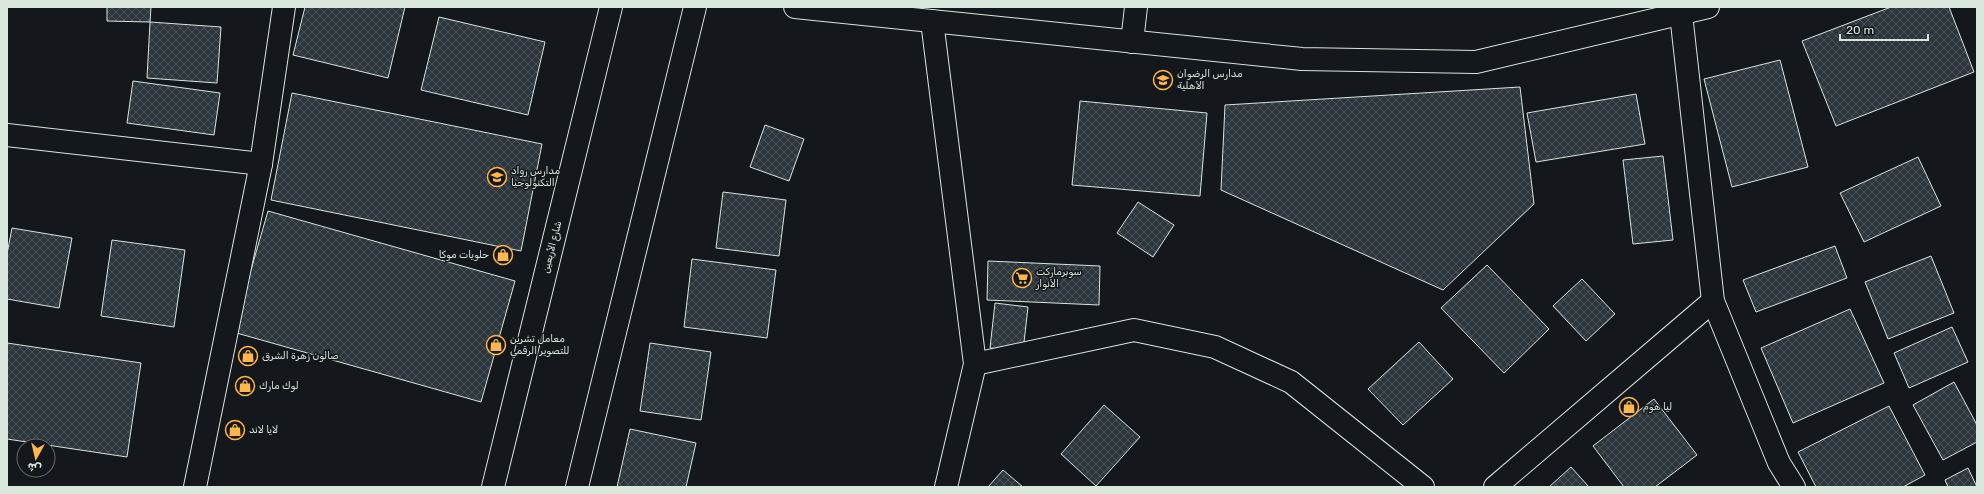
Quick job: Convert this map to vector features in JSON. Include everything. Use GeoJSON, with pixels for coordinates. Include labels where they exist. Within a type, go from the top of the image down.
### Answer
{"type":"FeatureCollection","features":[{"type":"Feature","properties":{"kind":"street"},"geometry":{"type":"LineString","coordinates":[[195,487],[261,164],[284,7]]}},
{"type":"Feature","properties":{"kind":"street","name":"شارع الأربعين"},"geometry":{"type":"LineString","coordinates":[[493,487],[611,7]]}},
{"type":"Feature","properties":{"kind":"street"},"geometry":{"type":"LineString","coordinates":[[577,487],[695,7]]}},
{"type":"Feature","properties":{"kind":"street"},"geometry":{"type":"LineString","coordinates":[[795,7],[1302,59],[1476,62],[1689,10],[1708,7]]}},
{"type":"Feature","properties":{"kind":"street"},"geometry":{"type":"LineString","coordinates":[[1132,42],[1136,7]]}},
{"type":"Feature","properties":{"kind":"street"},"geometry":{"type":"LineString","coordinates":[[1689,10],[1712,301],[1779,463],[1794,487]]}},
{"type":"Feature","properties":{"kind":"street"},"geometry":{"type":"LineString","coordinates":[[932,21],[975,364],[946,487]]}},
{"type":"Feature","properties":{"kind":"street"},"geometry":{"type":"LineString","coordinates":[[7,135],[261,164]]}},
{"type":"Feature","properties":{"kind":"street"},"geometry":{"type":"LineString","coordinates":[[1495,487],[1712,301]]}},
{"type":"Feature","properties":{"kind":"street"},"geometry":{"type":"LineString","coordinates":[[975,364],[1134,330],[1215,347],[1291,382],[1424,487]]}},
{"type":"Feature","properties":{"kind":"building"},"geometry":{"type":"Polygon","coordinates":[[[107,7],[151,7],[150,22],[107,21],[107,7]]]}},
{"type":"Feature","properties":{"kind":"building"},"geometry":{"type":"Polygon","coordinates":[[[305,7],[405,7],[388,78],[293,55],[305,7]]]}},
{"type":"Feature","properties":{"kind":"building"},"geometry":{"type":"Polygon","coordinates":[[[1891,7],[1949,7],[1974,72],[1836,126],[1802,41],[1891,7]]]}},
{"type":"Feature","properties":{"kind":"building"},"geometry":{"type":"Polygon","coordinates":[[[439,17],[545,42],[528,115],[421,90],[439,17]]]}},
{"type":"Feature","properties":{"kind":"building"},"geometry":{"type":"Polygon","coordinates":[[[150,22],[221,27],[217,83],[147,78],[150,22]]]}},
{"type":"Feature","properties":{"kind":"building"},"geometry":{"type":"Polygon","coordinates":[[[1780,60],[1808,167],[1732,187],[1704,79],[1780,60]]]}},
{"type":"Feature","properties":{"kind":"building"},"geometry":{"type":"Polygon","coordinates":[[[133,81],[220,93],[214,135],[127,123],[133,81]]]}},
{"type":"Feature","properties":{"kind":"building"},"geometry":{"type":"Polygon","coordinates":[[[1520,87],[1534,204],[1443,290],[1221,190],[1225,105],[1520,87]]]}},
{"type":"Feature","properties":{"kind":"building"},"geometry":{"type":"Polygon","coordinates":[[[292,93],[542,144],[521,251],[271,200],[292,93]]]}},
{"type":"Feature","properties":{"kind":"building"},"geometry":{"type":"Polygon","coordinates":[[[1636,94],[1645,144],[1536,162],[1527,113],[1636,94]]]}},
{"type":"Feature","properties":{"kind":"building"},"geometry":{"type":"Polygon","coordinates":[[[1080,101],[1207,113],[1200,196],[1072,185],[1080,101]]]}},
{"type":"Feature","properties":{"kind":"building"},"geometry":{"type":"Polygon","coordinates":[[[765,125],[804,139],[789,181],[750,167],[765,125]]]}},
{"type":"Feature","properties":{"kind":"building"},"geometry":{"type":"Polygon","coordinates":[[[1663,156],[1673,240],[1633,244],[1623,160],[1663,156]]]}},
{"type":"Feature","properties":{"kind":"building"},"geometry":{"type":"Polygon","coordinates":[[[1918,157],[1941,206],[1864,242],[1840,193],[1918,157]]]}},
{"type":"Feature","properties":{"kind":"building"},"geometry":{"type":"Polygon","coordinates":[[[723,192],[786,200],[779,256],[716,248],[723,192]]]}},
{"type":"Feature","properties":{"kind":"building"},"geometry":{"type":"Polygon","coordinates":[[[1138,202],[1174,225],[1153,257],[1117,233],[1138,202]]]}},
{"type":"Feature","properties":{"kind":"building"},"geometry":{"type":"Polygon","coordinates":[[[268,211],[515,281],[481,402],[233,332],[268,211]]]}},
{"type":"Feature","properties":{"kind":"building"},"geometry":{"type":"Polygon","coordinates":[[[12,228],[72,238],[59,308],[7,299],[7,254],[12,228]]]}},
{"type":"Feature","properties":{"kind":"building"},"geometry":{"type":"Polygon","coordinates":[[[112,240],[185,250],[174,327],[101,316],[112,240]]]}},
{"type":"Feature","properties":{"kind":"building"},"geometry":{"type":"Polygon","coordinates":[[[1835,246],[1847,278],[1756,312],[1743,280],[1835,246]]]}},
{"type":"Feature","properties":{"kind":"building"},"geometry":{"type":"Polygon","coordinates":[[[1931,256],[1954,313],[1888,339],[1865,282],[1931,256]]]}},
{"type":"Feature","properties":{"kind":"building"},"geometry":{"type":"Polygon","coordinates":[[[692,259],[776,270],[767,338],[684,327],[692,259]]]}},
{"type":"Feature","properties":{"kind":"building"},"geometry":{"type":"Polygon","coordinates":[[[988,261],[1100,266],[1099,305],[987,300],[988,261]]]}},
{"type":"Feature","properties":{"kind":"building"},"geometry":{"type":"Polygon","coordinates":[[[1487,265],[1549,329],[1504,373],[1441,308],[1487,265]]]}},
{"type":"Feature","properties":{"kind":"building"},"geometry":{"type":"Polygon","coordinates":[[[1582,279],[1615,314],[1586,341],[1553,306],[1582,279]]]}},
{"type":"Feature","properties":{"kind":"building"},"geometry":{"type":"Polygon","coordinates":[[[995,303],[1028,307],[1023,351],[990,348],[995,303]]]}},
{"type":"Feature","properties":{"kind":"building"},"geometry":{"type":"Polygon","coordinates":[[[1850,309],[1884,383],[1793,423],[1761,348],[1850,309]]]}},
{"type":"Feature","properties":{"kind":"building"},"geometry":{"type":"Polygon","coordinates":[[[1952,327],[1968,362],[1909,388],[1894,353],[1952,327]]]}},
{"type":"Feature","properties":{"kind":"building"},"geometry":{"type":"Polygon","coordinates":[[[1419,342],[1453,379],[1403,425],[1368,389],[1419,342]]]}},
{"type":"Feature","properties":{"kind":"building"},"geometry":{"type":"Polygon","coordinates":[[[7,343],[141,363],[127,457],[56,446],[56,438],[16,438],[16,440],[7,439],[7,343]]]}},
{"type":"Feature","properties":{"kind":"building"},"geometry":{"type":"Polygon","coordinates":[[[650,343],[711,352],[701,420],[640,411],[650,343]]]}},
{"type":"Feature","properties":{"kind":"building"},"geometry":{"type":"Polygon","coordinates":[[[1954,382],[1977,425],[1977,442],[1943,460],[1913,405],[1954,382]]]}},
{"type":"Feature","properties":{"kind":"building"},"geometry":{"type":"Polygon","coordinates":[[[1654,399],[1697,455],[1655,487],[1624,487],[1593,446],[1654,399]]]}},
{"type":"Feature","properties":{"kind":"building"},"geometry":{"type":"Polygon","coordinates":[[[1104,405],[1140,437],[1096,486],[1061,454],[1104,405]]]}},
{"type":"Feature","properties":{"kind":"building"},"geometry":{"type":"Polygon","coordinates":[[[1889,406],[1925,475],[1903,487],[1816,487],[1798,452],[1889,406]]]}},
{"type":"Feature","properties":{"kind":"building"},"geometry":{"type":"Polygon","coordinates":[[[630,429],[696,443],[686,487],[617,487],[630,429]]]}},
{"type":"Feature","properties":{"kind":"building"},"geometry":{"type":"Polygon","coordinates":[[[1571,467],[1589,487],[1549,487],[1571,467]]]}},
{"type":"Feature","properties":{"kind":"building"},"geometry":{"type":"Polygon","coordinates":[[[1968,468],[1977,487],[1948,487],[1945,480],[1968,468]]]}},
{"type":"Feature","properties":{"kind":"building"},"geometry":{"type":"Polygon","coordinates":[[[1003,470],[1023,487],[988,487],[1003,470]]]}},
{"type":"Feature","properties":{"kind":"place","name":"مدارس الرضوان الأهلية"},"geometry":{"type":"Point","coordinates":[1163,80]}},
{"type":"Feature","properties":{"kind":"place","name":"مدارس رواد التكنولوجيا"},"geometry":{"type":"Point","coordinates":[497,177]}},
{"type":"Feature","properties":{"kind":"place","name":"حلويات موكا"},"geometry":{"type":"Point","coordinates":[503,255]}},
{"type":"Feature","properties":{"kind":"place","name":"سوبرماركت الأنوار"},"geometry":{"type":"Point","coordinates":[1022,278]}},
{"type":"Feature","properties":{"kind":"place","name":"معامل تشرين للتصوير الرقمي"},"geometry":{"type":"Point","coordinates":[496,345]}},
{"type":"Feature","properties":{"kind":"place","name":"صالون زهرة الشرق"},"geometry":{"type":"Point","coordinates":[248,356]}},
{"type":"Feature","properties":{"kind":"place","name":"لوك مارك"},"geometry":{"type":"Point","coordinates":[245,386]}},
{"type":"Feature","properties":{"kind":"place","name":"ليا هوم"},"geometry":{"type":"Point","coordinates":[1629,407]}},
{"type":"Feature","properties":{"kind":"place","name":"لايا لاند"},"geometry":{"type":"Point","coordinates":[235,430]}}]}
